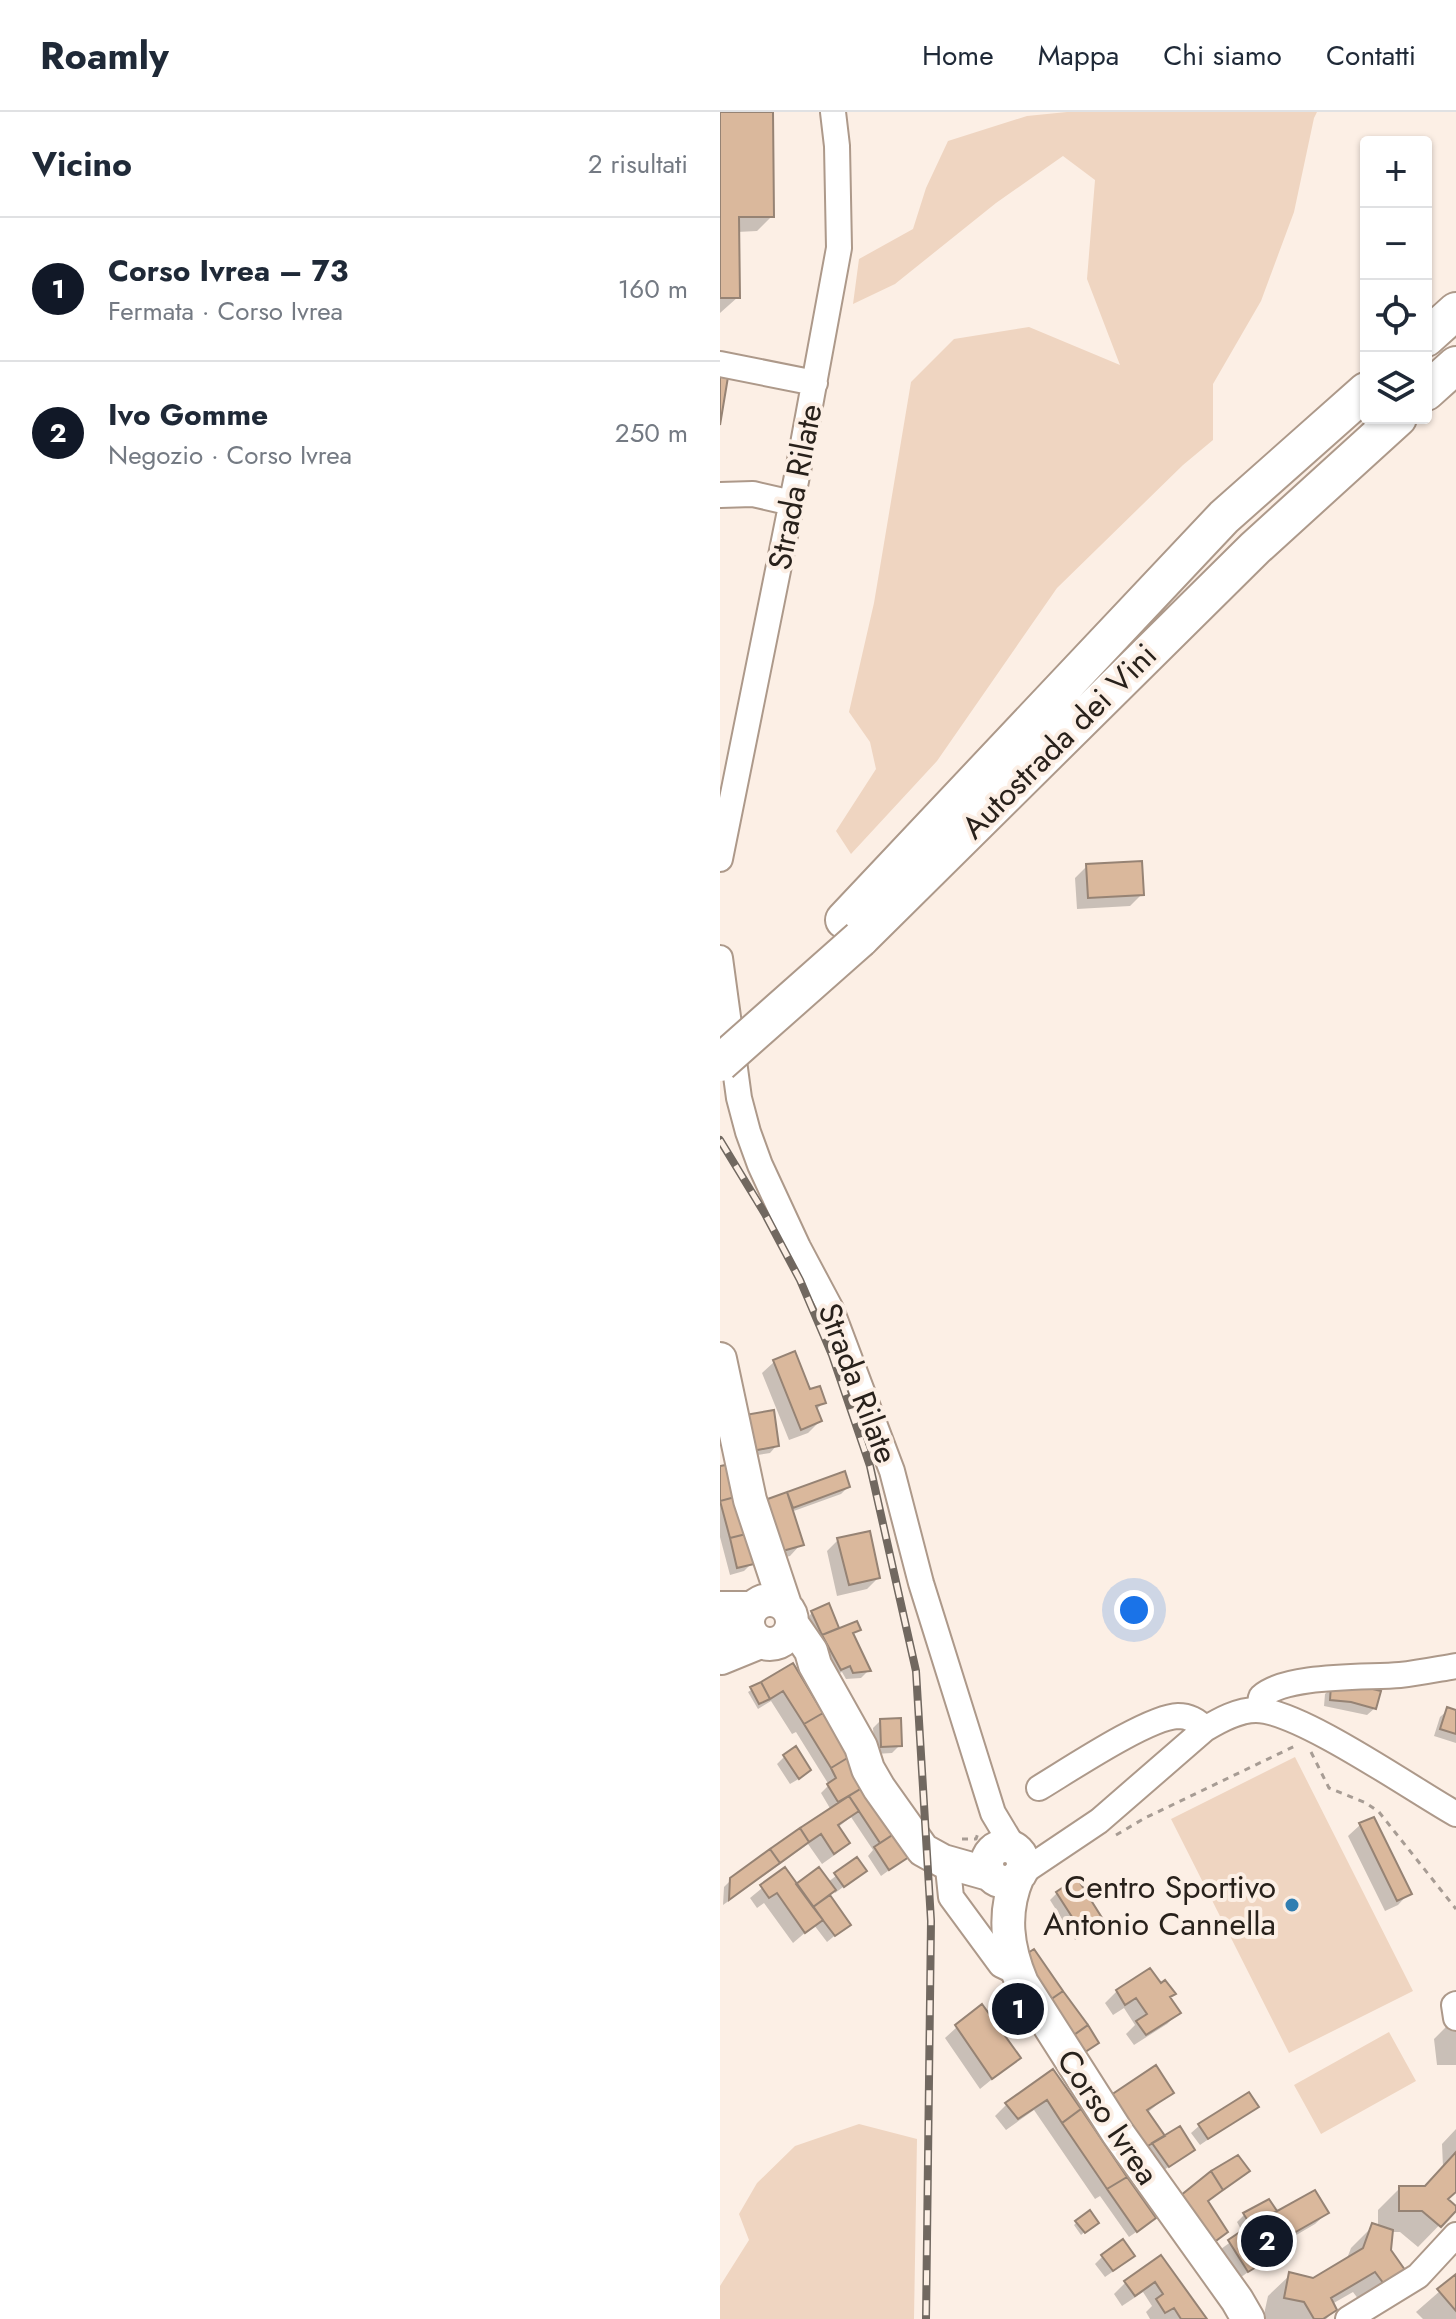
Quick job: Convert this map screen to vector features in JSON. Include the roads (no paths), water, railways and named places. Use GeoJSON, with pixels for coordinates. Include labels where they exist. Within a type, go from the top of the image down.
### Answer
{"type":"FeatureCollection","features":[{"type":"Feature","properties":{"kind":"highway"},"geometry":{"type":"LineString","coordinates":[[1432,333],[1456,311]]}},
{"type":"Feature","properties":{"kind":"highway"},"geometry":{"type":"LineString","coordinates":[[1432,387],[1456,365]]}},
{"type":"Feature","properties":{"kind":"highway","name":"Autostrada dei Vini"},"geometry":{"type":"LineString","coordinates":[[720,1029],[852,930],[1224,517],[1360,396]]}},
{"type":"Feature","properties":{"kind":"highway","name":"Autostrada dei Vini"},"geometry":{"type":"LineString","coordinates":[[720,1063],[852,930],[1255,548],[1391,424]]}},
{"type":"Feature","properties":{"kind":"main road"},"geometry":{"type":"LineString","coordinates":[[720,1359],[750,1500],[770,1563],[762,1621],[788,1647],[815,1665],[861,1747],[907,1809],[936,1841],[1005,1863]]}},
{"type":"Feature","properties":{"kind":"main road"},"geometry":{"type":"LineString","coordinates":[[861,1747],[868,1769],[879,1788],[923,1850],[949,1850],[1005,1863]]}},
{"type":"Feature","properties":{"kind":"main road","name":"Corso Ivrea"},"geometry":{"type":"LineString","coordinates":[[1005,1863],[1008,1940],[1018,1973],[1056,2040],[1241,2313]]}},
{"type":"Feature","properties":{"kind":"street","name":"Strada Rilate"},"geometry":{"type":"LineString","coordinates":[[720,859],[792,503],[839,248],[837,146],[833,112]]}},
{"type":"Feature","properties":{"kind":"street"},"geometry":{"type":"LineString","coordinates":[[720,364],[815,383]]}},
{"type":"Feature","properties":{"kind":"street"},"geometry":{"type":"LineString","coordinates":[[720,495],[753,494],[792,503]]}},
{"type":"Feature","properties":{"kind":"street","name":"Strada Rilate"},"geometry":{"type":"LineString","coordinates":[[720,958],[739,1098],[748,1132],[760,1165],[831,1309],[892,1471],[921,1583],[992,1809],[1005,1863]]}},
{"type":"Feature","properties":{"kind":"street"},"geometry":{"type":"LineString","coordinates":[[720,1604],[762,1621],[724,1660]]}},
{"type":"Feature","properties":{"kind":"street"},"geometry":{"type":"LineString","coordinates":[[1259,1710],[1261,1697],[1275,1687],[1456,1666]]}},
{"type":"Feature","properties":{"kind":"street"},"geometry":{"type":"LineString","coordinates":[[1005,1863],[1054,1852],[1099,1821],[1205,1729],[1220,1719],[1259,1710],[1298,1720],[1456,1814]]}},
{"type":"Feature","properties":{"kind":"street"},"geometry":{"type":"LineString","coordinates":[[1039,1788],[1137,1731],[1171,1717],[1186,1717],[1197,1721],[1205,1729]]}},
{"type":"Feature","properties":{"kind":"street"},"geometry":{"type":"LineString","coordinates":[[949,1850],[951,1897],[1001,1965],[1018,1973]]}},
{"type":"Feature","properties":{"kind":"street"},"geometry":{"type":"LineString","coordinates":[[1456,2004],[1456,2018]]}},
{"type":"Feature","properties":{"kind":"street"},"geometry":{"type":"LineString","coordinates":[[1348,2319],[1418,2276],[1456,2235]]}},
{"type":"Feature","properties":{"kind":"railway"},"geometry":{"type":"LineString","coordinates":[[720,1140],[800,1280],[832,1355],[870,1466],[916,1671],[931,1921],[926,2319]]}},
{"type":"Feature","properties":{"kind":"place","name":"Centro Sportivo Antonio Cannella"},"geometry":{"type":"Point","coordinates":[1292,1905]}},
{"type":"Feature","properties":{"kind":"place","name":"Corso Ivrea – 73"},"geometry":{"type":"Point","coordinates":[1018,2009]}},
{"type":"Feature","properties":{"kind":"place","name":"Ivo Gomme"},"geometry":{"type":"Point","coordinates":[1267,2241]}}]}
